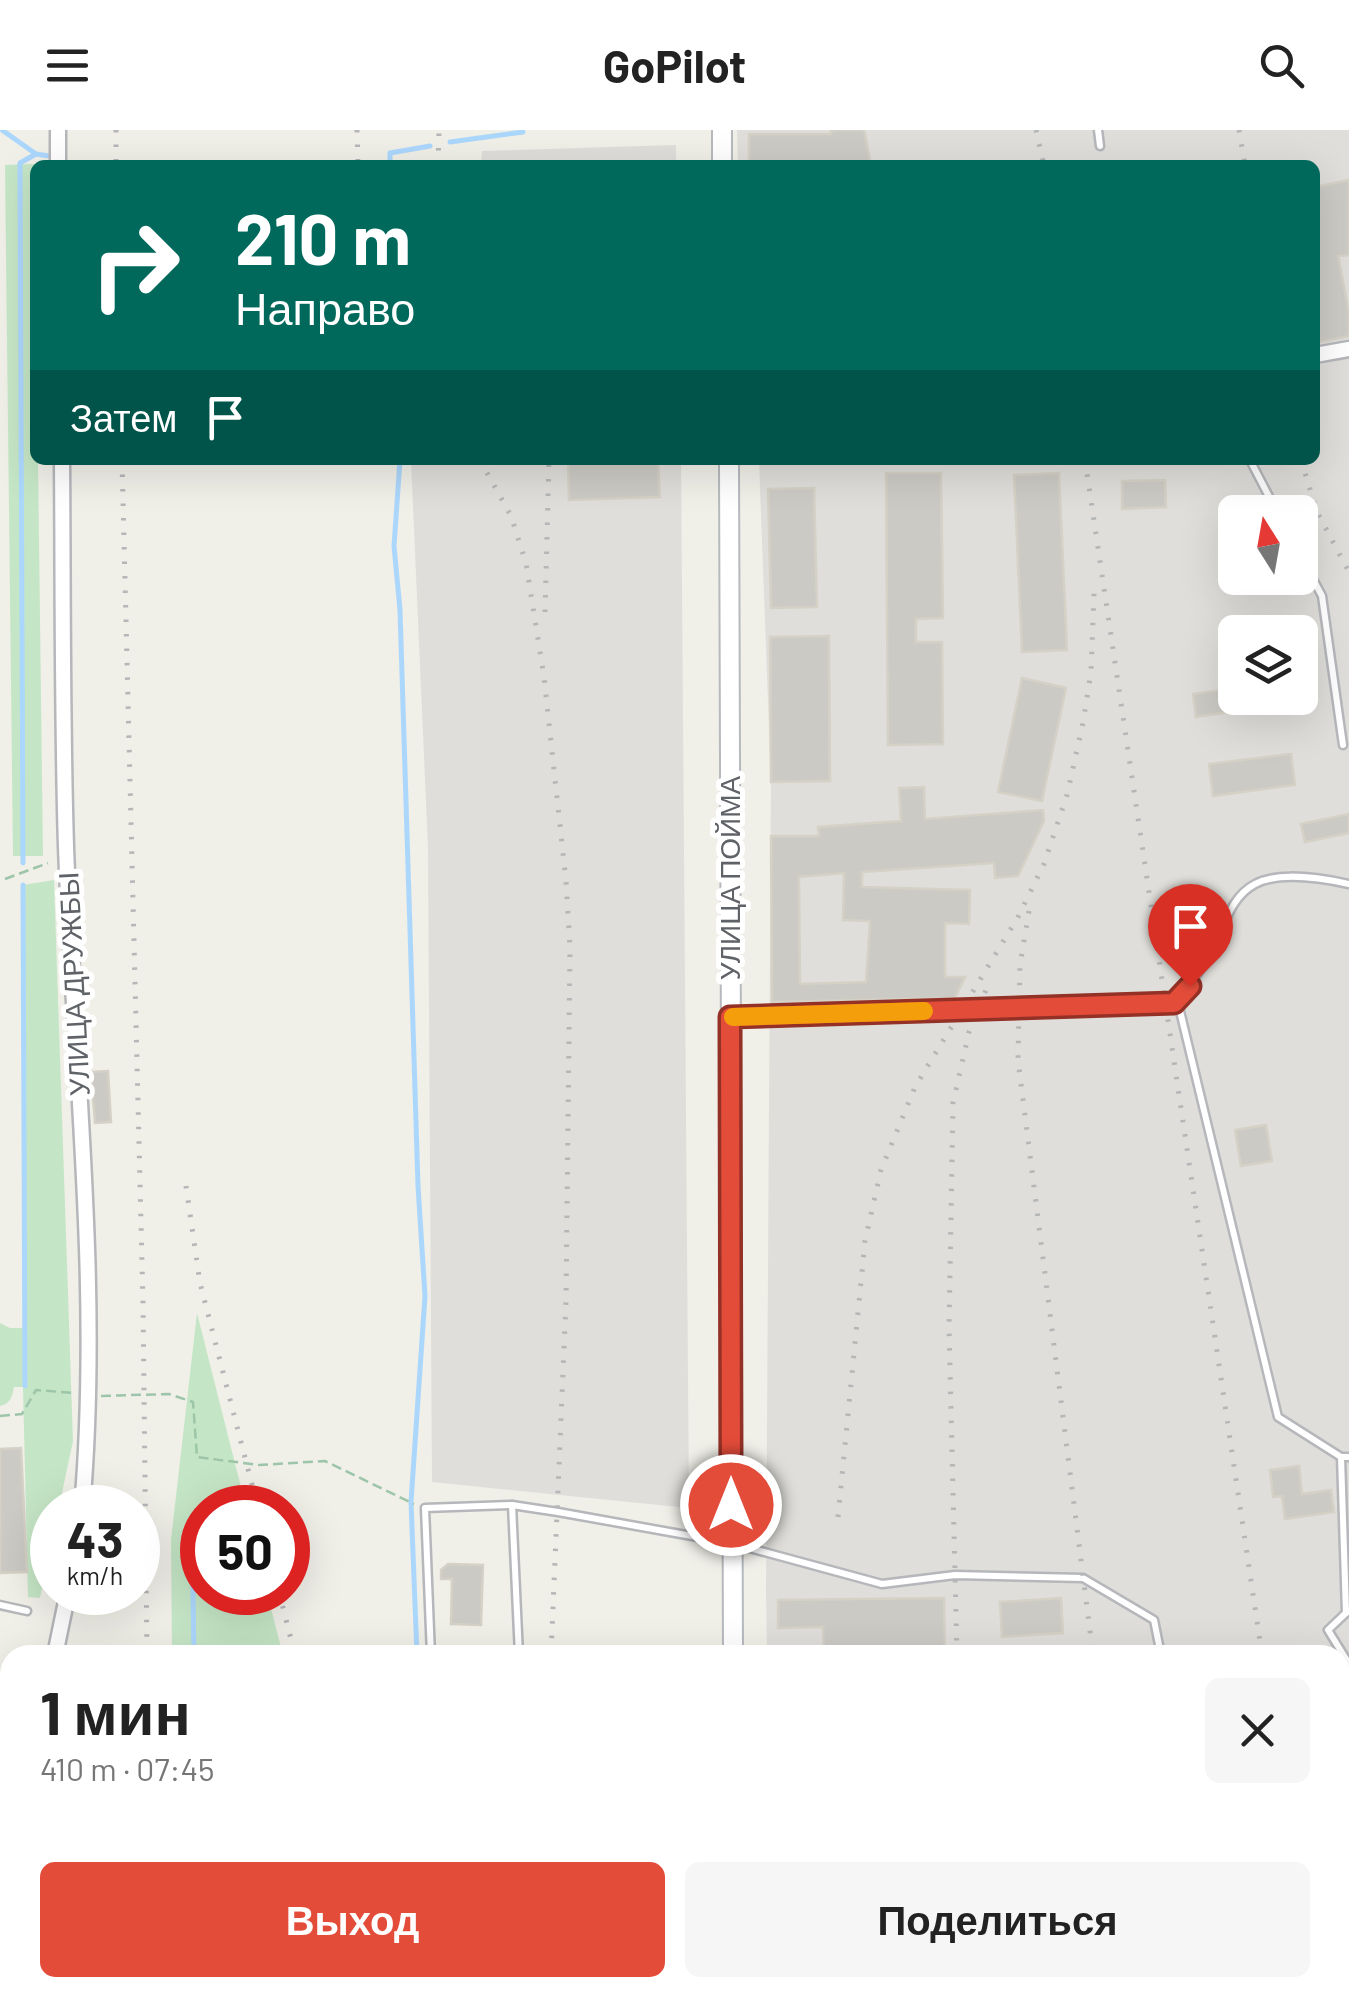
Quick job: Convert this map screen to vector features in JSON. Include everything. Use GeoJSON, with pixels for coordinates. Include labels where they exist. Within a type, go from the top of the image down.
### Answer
{"type":"FeatureCollection","features":[{"type":"Feature","properties":{"kind":"main road"},"geometry":{"type":"LineString","coordinates":[[722,130],[722,160]]}},
{"type":"Feature","properties":{"kind":"main road","name":"УЛИЦА ПОЙМА"},"geometry":{"type":"LineString","coordinates":[[729,465],[733,1645]]}},
{"type":"Feature","properties":{"kind":"street"},"geometry":{"type":"LineString","coordinates":[[58,130],[58,160]]}},
{"type":"Feature","properties":{"kind":"street"},"geometry":{"type":"LineString","coordinates":[[1320,355],[1349,349]]}},
{"type":"Feature","properties":{"kind":"street","name":"УЛИЦА ДРУЖБЫ"},"geometry":{"type":"LineString","coordinates":[[62,465],[66,848],[83,1135],[89,1432],[84,1485]]}},
{"type":"Feature","properties":{"kind":"street"},"geometry":{"type":"LineString","coordinates":[[57,1645],[63,1615]]}},
{"type":"Feature","properties":{"kind":"lane"},"geometry":{"type":"LineString","coordinates":[[1098,130],[1100,146]]}},
{"type":"Feature","properties":{"kind":"lane"},"geometry":{"type":"LineString","coordinates":[[1253,465],[1268,495]]}},
{"type":"Feature","properties":{"kind":"lane"},"geometry":{"type":"LineString","coordinates":[[1318,589],[1343,746]]}},
{"type":"Feature","properties":{"kind":"lane"},"geometry":{"type":"LineString","coordinates":[[730,1017],[1174,1003],[1201,970],[1228,910],[1239,894],[1254,883],[1284,876],[1312,876],[1349,884]]}},
{"type":"Feature","properties":{"kind":"lane"},"geometry":{"type":"LineString","coordinates":[[1174,1003],[1180,1012],[1278,1418],[1345,1457],[1347,1611],[1328,1630],[1337,1645]]}},
{"type":"Feature","properties":{"kind":"lane"},"geometry":{"type":"LineString","coordinates":[[512,1505],[519,1645]]}},
{"type":"Feature","properties":{"kind":"lane"},"geometry":{"type":"LineString","coordinates":[[431,1645],[425,1508],[512,1505],[731,1543],[882,1584],[955,1575],[1084,1578],[1154,1620],[1159,1645]]}},
{"type":"Feature","properties":{"kind":"lane"},"geometry":{"type":"LineString","coordinates":[[0,1605],[28,1611]]}},
{"type":"Feature","properties":{"kind":"path"},"geometry":{"type":"LineString","coordinates":[[6,878],[48,863]]}},
{"type":"Feature","properties":{"kind":"path"},"geometry":{"type":"LineString","coordinates":[[0,1416],[22,1414],[36,1390],[88,1396],[168,1394],[192,1402],[197,1457],[259,1466],[325,1461],[425,1508]]}},
{"type":"Feature","properties":{"kind":"shaded area"},"geometry":{"type":"Polygon","coordinates":[[[737,130],[1349,130],[1349,1645],[767,1645],[771,782],[759,465],[1320,465],[1320,160],[738,160],[737,130]]]}},
{"type":"Feature","properties":{"kind":"shaded area"},"geometry":{"type":"Polygon","coordinates":[[[676,145],[676,160],[481,160],[482,151],[676,145]]]}},
{"type":"Feature","properties":{"kind":"shaded area"},"geometry":{"type":"Polygon","coordinates":[[[411,465],[681,465],[689,1508],[432,1482],[428,847],[411,465]]]}},
{"type":"Feature","properties":{"kind":"green space"},"geometry":{"type":"Polygon","coordinates":[[[30,164],[30,465],[38,465],[43,856],[13,856],[5,165],[30,164]]]}},
{"type":"Feature","properties":{"kind":"green space"},"geometry":{"type":"Polygon","coordinates":[[[54,880],[73,1441],[64,1485],[30,1485],[30,1597],[23,1387],[14,1387],[10,1399],[0,1406],[0,1323],[24,1328],[23,885],[54,880]]]}},
{"type":"Feature","properties":{"kind":"green space"},"geometry":{"type":"Polygon","coordinates":[[[197,1313],[240,1485],[180,1485],[180,1615],[273,1615],[280,1645],[172,1645],[171,1540],[197,1313]]]}},
{"type":"Feature","properties":{"kind":"building"},"geometry":{"type":"Polygon","coordinates":[[[864,130],[870,160],[749,160],[749,134],[864,130]]]}},
{"type":"Feature","properties":{"kind":"building"},"geometry":{"type":"Polygon","coordinates":[[[1349,180],[1349,255],[1338,256],[1349,313],[1349,336],[1320,342],[1320,186],[1349,180]]]}},
{"type":"Feature","properties":{"kind":"building"},"geometry":{"type":"Polygon","coordinates":[[[568,465],[658,465],[660,497],[569,500],[568,465]]]}},
{"type":"Feature","properties":{"kind":"building"},"geometry":{"type":"Polygon","coordinates":[[[886,473],[941,473],[943,618],[916,619],[916,642],[942,642],[943,744],[888,745],[886,473]]]}},
{"type":"Feature","properties":{"kind":"building"},"geometry":{"type":"Polygon","coordinates":[[[1059,473],[1067,650],[1022,652],[1014,475],[1059,473]]]}},
{"type":"Feature","properties":{"kind":"building"},"geometry":{"type":"Polygon","coordinates":[[[1165,480],[1166,507],[1122,509],[1122,481],[1165,480]]]}},
{"type":"Feature","properties":{"kind":"building"},"geometry":{"type":"Polygon","coordinates":[[[814,488],[817,607],[771,608],[768,489],[814,488]]]}},
{"type":"Feature","properties":{"kind":"building"},"geometry":{"type":"Polygon","coordinates":[[[829,636],[830,781],[771,782],[770,637],[829,636]]]}},
{"type":"Feature","properties":{"kind":"building"},"geometry":{"type":"Polygon","coordinates":[[[1022,678],[1066,688],[1042,801],[998,792],[1022,678]]]}},
{"type":"Feature","properties":{"kind":"building"},"geometry":{"type":"Polygon","coordinates":[[[1218,690],[1218,714],[1196,717],[1193,694],[1218,690]]]}},
{"type":"Feature","properties":{"kind":"building"},"geometry":{"type":"Polygon","coordinates":[[[1291,754],[1295,785],[1213,796],[1209,764],[1291,754]]]}},
{"type":"Feature","properties":{"kind":"building"},"geometry":{"type":"Polygon","coordinates":[[[924,787],[925,819],[1043,810],[1044,821],[1018,876],[995,878],[994,863],[862,872],[862,887],[970,890],[969,924],[945,923],[945,977],[965,977],[955,998],[772,1002],[771,836],[819,836],[818,827],[901,821],[899,788],[924,787]],[[844,873],[799,877],[800,984],[866,982],[870,921],[843,920],[844,873]]]}},
{"type":"Feature","properties":{"kind":"building"},"geometry":{"type":"Polygon","coordinates":[[[1349,814],[1349,833],[1305,842],[1301,824],[1349,814]]]}},
{"type":"Feature","properties":{"kind":"building"},"geometry":{"type":"Polygon","coordinates":[[[108,1071],[111,1122],[95,1123],[91,1072],[108,1071]]]}},
{"type":"Feature","properties":{"kind":"building"},"geometry":{"type":"Polygon","coordinates":[[[1266,1125],[1272,1161],[1241,1166],[1235,1130],[1266,1125]]]}},
{"type":"Feature","properties":{"kind":"building"},"geometry":{"type":"Polygon","coordinates":[[[21,1448],[27,1572],[0,1573],[0,1449],[21,1448]]]}},
{"type":"Feature","properties":{"kind":"building"},"geometry":{"type":"Polygon","coordinates":[[[1299,1466],[1302,1494],[1331,1490],[1334,1512],[1285,1519],[1282,1496],[1273,1497],[1270,1470],[1299,1466]]]}},
{"type":"Feature","properties":{"kind":"building"},"geometry":{"type":"Polygon","coordinates":[[[448,1564],[483,1565],[481,1625],[451,1624],[452,1579],[441,1579],[441,1570],[448,1564]]]}},
{"type":"Feature","properties":{"kind":"building"},"geometry":{"type":"Polygon","coordinates":[[[944,1598],[945,1645],[824,1645],[823,1627],[778,1628],[778,1600],[944,1598]]]}},
{"type":"Feature","properties":{"kind":"building"},"geometry":{"type":"Polygon","coordinates":[[[1061,1598],[1063,1633],[1002,1637],[1000,1602],[1061,1598]]]}},
{"type":"Feature","properties":{"kind":"waterway"},"geometry":{"type":"LineString","coordinates":[[2,130],[36,154]]}},
{"type":"Feature","properties":{"kind":"waterway"},"geometry":{"type":"LineString","coordinates":[[450,142],[523,132]]}},
{"type":"Feature","properties":{"kind":"waterway"},"geometry":{"type":"LineString","coordinates":[[390,160],[390,153],[430,146]]}},
{"type":"Feature","properties":{"kind":"waterway"},"geometry":{"type":"LineString","coordinates":[[23,863],[20,163],[36,154],[49,156]]}},
{"type":"Feature","properties":{"kind":"waterway"},"geometry":{"type":"LineString","coordinates":[[400,465],[394,546],[400,610],[425,1296],[411,1502],[417,1645]]}},
{"type":"Feature","properties":{"kind":"waterway"},"geometry":{"type":"LineString","coordinates":[[23,885],[25,1386]]}},
{"type":"Feature","properties":{"kind":"waterway"},"geometry":{"type":"LineString","coordinates":[[193,1615],[194,1645]]}},
{"type":"Feature","properties":{"kind":"railway"},"geometry":{"type":"LineString","coordinates":[[116,130],[116,160]]}},
{"type":"Feature","properties":{"kind":"railway"},"geometry":{"type":"LineString","coordinates":[[357,130],[358,160]]}},
{"type":"Feature","properties":{"kind":"railway"},"geometry":{"type":"LineString","coordinates":[[438,160],[439,130]]}},
{"type":"Feature","properties":{"kind":"railway"},"geometry":{"type":"LineString","coordinates":[[1036,130],[1043,160]]}},
{"type":"Feature","properties":{"kind":"railway"},"geometry":{"type":"LineString","coordinates":[[1239,130],[1244,160]]}},
{"type":"Feature","properties":{"kind":"railway"},"geometry":{"type":"LineString","coordinates":[[122,465],[143,1303],[147,1645]]}},
{"type":"Feature","properties":{"kind":"railway"},"geometry":{"type":"LineString","coordinates":[[483,465],[511,516],[526,563],[544,677],[570,947],[566,1301],[551,1645]]}},
{"type":"Feature","properties":{"kind":"railway"},"geometry":{"type":"LineString","coordinates":[[545,612],[549,465]]}},
{"type":"Feature","properties":{"kind":"railway"},"geometry":{"type":"LineString","coordinates":[[1086,465],[1261,1645]]}},
{"type":"Feature","properties":{"kind":"railway"},"geometry":{"type":"LineString","coordinates":[[1303,465],[1317,512],[1349,572]]}},
{"type":"Feature","properties":{"kind":"railway"},"geometry":{"type":"LineString","coordinates":[[838,1517],[865,1241],[881,1170],[915,1087],[1018,917],[1044,864],[1067,795],[1083,723],[1091,672],[1094,593]]}},
{"type":"Feature","properties":{"kind":"railway"},"geometry":{"type":"LineString","coordinates":[[1029,911],[1020,965],[1018,1060],[1092,1645]]}},
{"type":"Feature","properties":{"kind":"railway"},"geometry":{"type":"LineString","coordinates":[[957,1645],[949,1327],[953,1103],[969,1032],[986,990]]}},
{"type":"Feature","properties":{"kind":"railway"},"geometry":{"type":"LineString","coordinates":[[186,1186],[200,1283],[252,1485]]}},
{"type":"Feature","properties":{"kind":"railway"},"geometry":{"type":"LineString","coordinates":[[285,1615],[292,1645]]}},
{"type":"Feature","properties":{"kind":"slow traffic"},"geometry":{"type":"LineString","coordinates":[[733,1017],[924,1011]]}},
{"type":"Feature","properties":{"kind":"route"},"geometry":{"type":"LineString","coordinates":[[731,1505],[730,1017],[1174,1003],[1190,986]]}}]}
